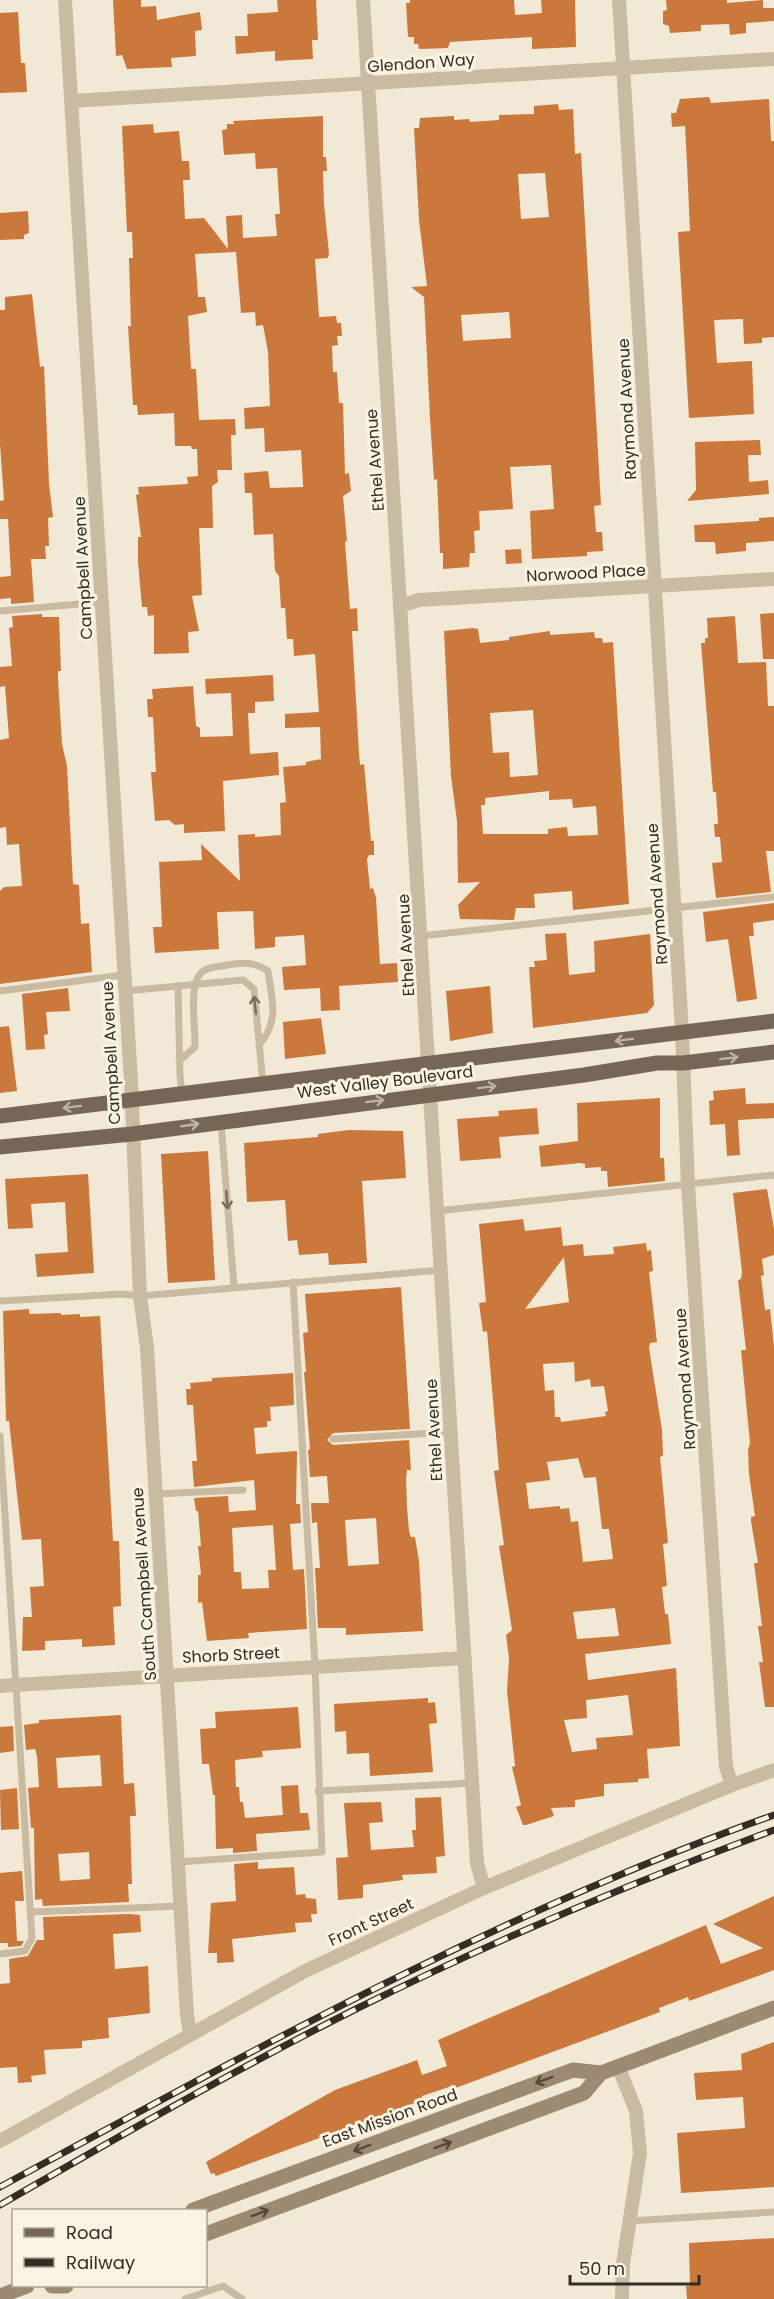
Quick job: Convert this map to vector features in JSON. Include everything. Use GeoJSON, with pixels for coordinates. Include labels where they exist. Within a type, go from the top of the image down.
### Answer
{"type":"FeatureCollection","features":[{"type":"Feature","properties":{"kind":"main road","name":"West Valley Boulevard"},"geometry":{"type":"LineString","coordinates":[[0,1116],[774,1021]]}},
{"type":"Feature","properties":{"kind":"main road","name":"West Valley Boulevard"},"geometry":{"type":"LineString","coordinates":[[0,1147],[132,1134],[429,1094],[584,1076],[657,1063],[683,1063],[774,1052]]}},
{"type":"Feature","properties":{"kind":"main road","name":"East Mission Road"},"geometry":{"type":"LineString","coordinates":[[207,2234],[584,2093],[601,2073],[774,2008]]}},
{"type":"Feature","properties":{"kind":"main road","name":"East Mission Road"},"geometry":{"type":"LineString","coordinates":[[199,2209],[573,2070],[601,2073]]}},
{"type":"Feature","properties":{"kind":"main road"},"geometry":{"type":"LineString","coordinates":[[0,2296],[24,2287]]}},
{"type":"Feature","properties":{"kind":"street","name":"Campbell Avenue"},"geometry":{"type":"LineString","coordinates":[[65,0],[132,1134]]}},
{"type":"Feature","properties":{"kind":"street","name":"Ethel Avenue"},"geometry":{"type":"LineString","coordinates":[[363,0],[429,1094],[474,1783],[477,1873],[484,1888]]}},
{"type":"Feature","properties":{"kind":"street","name":"Raymond Avenue"},"geometry":{"type":"LineString","coordinates":[[619,0],[682,1032],[688,1185],[726,1767],[732,1785]]}},
{"type":"Feature","properties":{"kind":"street","name":"Glendon Way"},"geometry":{"type":"LineString","coordinates":[[71,101],[774,58]]}},
{"type":"Feature","properties":{"kind":"street","name":"Norwood Place"},"geometry":{"type":"LineString","coordinates":[[400,606],[419,600],[774,579]]}},
{"type":"Feature","properties":{"kind":"street","name":"South Campbell Avenue"},"geometry":{"type":"LineString","coordinates":[[132,1134],[140,1296],[147,1348],[187,2015],[190,2033]]}},
{"type":"Feature","properties":{"kind":"street","name":"Shorb Street"},"geometry":{"type":"LineString","coordinates":[[0,1686],[465,1658]]}},
{"type":"Feature","properties":{"kind":"street","name":"Front Street"},"geometry":{"type":"LineString","coordinates":[[0,2141],[190,2033],[305,1971],[484,1888],[732,1785],[774,1770]]}},
{"type":"Feature","properties":{"kind":"street"},"geometry":{"type":"LineString","coordinates":[[618,2066],[636,2111],[640,2139],[640,2153],[623,2264],[622,2299]]}},
{"type":"Feature","properties":{"kind":"lane"},"geometry":{"type":"LineString","coordinates":[[1,611],[102,602]]}},
{"type":"Feature","properties":{"kind":"lane"},"geometry":{"type":"LineString","coordinates":[[421,936],[774,897]]}},
{"type":"Feature","properties":{"kind":"lane"},"geometry":{"type":"LineString","coordinates":[[179,1060],[195,1047],[194,985],[199,974],[207,969],[241,963],[259,965],[268,971],[273,1022],[271,1032],[260,1045]]}},
{"type":"Feature","properties":{"kind":"lane"},"geometry":{"type":"LineString","coordinates":[[0,991],[123,975]]}},
{"type":"Feature","properties":{"kind":"lane"},"geometry":{"type":"LineString","coordinates":[[124,991],[243,980],[254,989],[263,1084]]}},
{"type":"Feature","properties":{"kind":"lane"},"geometry":{"type":"LineString","coordinates":[[178,986],[182,1094]]}},
{"type":"Feature","properties":{"kind":"lane"},"geometry":{"type":"LineString","coordinates":[[221,1121],[234,1286]]}},
{"type":"Feature","properties":{"kind":"lane"},"geometry":{"type":"LineString","coordinates":[[437,1212],[774,1175]]}},
{"type":"Feature","properties":{"kind":"lane"},"geometry":{"type":"LineString","coordinates":[[0,1300],[122,1294],[140,1296],[234,1286],[441,1270]]}},
{"type":"Feature","properties":{"kind":"lane"},"geometry":{"type":"LineString","coordinates":[[179,1862],[322,1852],[315,1667],[293,1281]]}},
{"type":"Feature","properties":{"kind":"lane"},"geometry":{"type":"LineString","coordinates":[[333,1439],[451,1432]]}},
{"type":"Feature","properties":{"kind":"lane"},"geometry":{"type":"LineString","coordinates":[[0,1436],[32,1938],[28,1948],[19,1953],[0,1954]]}},
{"type":"Feature","properties":{"kind":"lane"},"geometry":{"type":"LineString","coordinates":[[155,1494],[243,1490]]}},
{"type":"Feature","properties":{"kind":"lane"},"geometry":{"type":"LineString","coordinates":[[318,1791],[474,1783]]}},
{"type":"Feature","properties":{"kind":"lane"},"geometry":{"type":"LineString","coordinates":[[31,1912],[181,1906]]}},
{"type":"Feature","properties":{"kind":"lane"},"geometry":{"type":"LineString","coordinates":[[628,2221],[774,2212]]}},
{"type":"Feature","properties":{"kind":"lane"},"geometry":{"type":"LineString","coordinates":[[185,2299],[223,2286],[242,2299]]}},
{"type":"Feature","properties":{"kind":"building"},"geometry":{"type":"Polygon","coordinates":[[[113,0],[141,0],[141,7],[156,6],[157,20],[200,12],[202,30],[195,31],[196,56],[171,58],[172,67],[127,69],[122,55],[116,56],[113,0]]]}},
{"type":"Feature","properties":{"kind":"building"},"geometry":{"type":"Polygon","coordinates":[[[277,0],[316,0],[318,40],[312,40],[313,59],[275,61],[275,51],[236,54],[235,36],[248,36],[247,14],[278,12],[277,0]]]}},
{"type":"Feature","properties":{"kind":"building"},"geometry":{"type":"Polygon","coordinates":[[[410,0],[514,0],[515,15],[542,13],[541,0],[575,0],[576,47],[532,49],[532,37],[450,42],[448,48],[419,49],[418,44],[414,44],[414,37],[408,37],[406,3],[410,3],[410,0]]]}},
{"type":"Feature","properties":{"kind":"building"},"geometry":{"type":"Polygon","coordinates":[[[666,0],[727,0],[727,3],[763,0],[763,8],[774,8],[774,21],[746,23],[746,33],[730,35],[729,24],[701,25],[701,31],[670,33],[669,26],[663,24],[663,11],[667,10],[666,0]]]}},
{"type":"Feature","properties":{"kind":"building"},"geometry":{"type":"Polygon","coordinates":[[[18,12],[21,63],[25,63],[27,92],[0,93],[0,13],[18,12]]]}},
{"type":"Feature","properties":{"kind":"building"},"geometry":{"type":"Polygon","coordinates":[[[709,97],[711,103],[769,99],[771,141],[774,141],[774,337],[762,338],[762,343],[744,344],[743,319],[714,320],[717,363],[752,361],[754,414],[689,418],[678,232],[690,231],[685,126],[672,127],[671,113],[676,113],[680,99],[709,97]]]}},
{"type":"Feature","properties":{"kind":"building"},"geometry":{"type":"Polygon","coordinates":[[[558,104],[559,110],[573,109],[575,154],[581,153],[601,505],[594,506],[596,532],[602,532],[603,551],[587,552],[587,556],[532,559],[530,511],[554,509],[551,465],[510,467],[513,509],[479,511],[480,530],[474,531],[475,553],[470,553],[469,567],[443,569],[443,553],[440,553],[437,479],[434,480],[424,297],[411,287],[427,286],[419,220],[414,128],[419,128],[420,118],[454,116],[454,120],[469,119],[470,122],[499,120],[499,115],[534,114],[534,106],[558,104]],[[545,173],[518,174],[521,219],[549,217],[545,173]],[[509,312],[461,315],[463,341],[511,338],[509,312]]]}},
{"type":"Feature","properties":{"kind":"building"},"geometry":{"type":"Polygon","coordinates":[[[323,116],[323,157],[326,157],[327,171],[323,171],[324,204],[329,254],[328,258],[315,259],[319,317],[336,316],[337,323],[341,323],[342,336],[337,336],[338,345],[332,346],[333,372],[337,372],[339,403],[343,403],[345,474],[349,473],[351,491],[343,496],[347,541],[345,542],[350,609],[357,608],[358,631],[352,631],[360,765],[364,764],[371,841],[374,841],[374,855],[369,855],[367,859],[370,889],[373,888],[376,898],[380,964],[397,963],[398,982],[339,986],[340,1010],[321,1011],[320,988],[284,990],[282,967],[306,965],[304,935],[275,937],[275,947],[255,949],[253,911],[217,912],[219,949],[155,953],[153,927],[162,927],[159,862],[202,860],[201,844],[240,881],[238,835],[255,834],[255,837],[281,835],[280,803],[286,802],[283,767],[306,765],[306,762],[321,759],[320,727],[285,728],[285,714],[319,712],[315,654],[294,656],[293,639],[287,639],[285,608],[281,608],[279,576],[275,571],[273,534],[254,535],[252,493],[245,493],[244,473],[268,471],[270,488],[303,487],[301,450],[265,452],[264,428],[245,429],[244,408],[270,406],[268,352],[263,325],[256,326],[255,312],[241,313],[236,252],[195,254],[198,297],[205,297],[207,312],[188,316],[191,369],[196,369],[199,420],[235,419],[236,435],[231,435],[232,470],[217,470],[218,482],[212,486],[213,528],[199,528],[202,595],[192,596],[199,631],[188,632],[189,653],[154,654],[154,615],[148,616],[147,607],[142,607],[138,562],[138,537],[141,537],[136,495],[139,494],[138,487],[188,484],[187,477],[198,476],[197,449],[192,449],[191,446],[175,446],[174,413],[138,415],[137,405],[133,405],[128,326],[131,326],[129,258],[133,258],[132,232],[127,232],[122,126],[153,124],[154,133],[179,131],[182,161],[189,161],[190,180],[183,180],[185,219],[204,218],[228,249],[226,216],[242,215],[243,238],[277,236],[275,214],[280,214],[277,168],[256,169],[255,153],[224,155],[222,130],[227,129],[227,124],[234,124],[233,121],[323,116]]]}},
{"type":"Feature","properties":{"kind":"building"},"geometry":{"type":"Polygon","coordinates":[[[28,211],[29,233],[24,235],[24,239],[0,240],[0,213],[28,211]]]}},
{"type":"Feature","properties":{"kind":"building"},"geometry":{"type":"Polygon","coordinates":[[[32,294],[40,367],[44,366],[49,484],[53,517],[48,518],[49,546],[45,546],[46,559],[31,559],[34,602],[11,604],[11,598],[0,599],[0,577],[11,576],[8,519],[0,519],[0,501],[4,500],[0,444],[0,310],[5,310],[5,297],[32,294]]]}},
{"type":"Feature","properties":{"kind":"building"},"geometry":{"type":"Polygon","coordinates":[[[760,440],[761,455],[748,455],[749,482],[768,480],[769,494],[687,501],[696,490],[695,442],[760,440]]]}},
{"type":"Feature","properties":{"kind":"building"},"geometry":{"type":"Polygon","coordinates":[[[774,517],[774,541],[746,543],[746,551],[716,554],[715,542],[695,542],[694,525],[759,521],[759,518],[774,517]]]}},
{"type":"Feature","properties":{"kind":"building"},"geometry":{"type":"Polygon","coordinates":[[[521,549],[522,563],[506,564],[505,550],[521,549]]]}},
{"type":"Feature","properties":{"kind":"building"},"geometry":{"type":"Polygon","coordinates":[[[774,613],[774,659],[763,659],[760,614],[774,613]]]}},
{"type":"Feature","properties":{"kind":"building"},"geometry":{"type":"Polygon","coordinates":[[[42,614],[42,617],[59,617],[61,671],[58,671],[58,679],[62,744],[67,766],[73,884],[79,885],[81,924],[89,923],[92,972],[0,984],[0,891],[4,887],[22,886],[19,844],[7,845],[6,827],[0,828],[0,740],[9,738],[5,686],[0,687],[0,667],[12,666],[9,628],[13,627],[12,616],[42,614]]]}},
{"type":"Feature","properties":{"kind":"building"},"geometry":{"type":"Polygon","coordinates":[[[735,616],[738,663],[766,662],[768,706],[774,706],[774,851],[766,851],[771,892],[716,898],[712,863],[722,862],[720,837],[715,837],[714,824],[718,824],[716,792],[713,792],[701,643],[705,643],[705,638],[708,638],[707,618],[735,616]]]}},
{"type":"Feature","properties":{"kind":"building"},"geometry":{"type":"Polygon","coordinates":[[[478,629],[480,643],[509,640],[509,637],[550,631],[550,635],[594,632],[595,638],[602,638],[603,643],[613,642],[629,904],[573,910],[572,891],[534,894],[535,908],[516,908],[514,920],[460,919],[458,905],[480,882],[458,883],[457,821],[451,776],[444,631],[478,629]],[[533,710],[490,713],[493,753],[509,752],[510,777],[538,775],[533,710]],[[549,791],[485,798],[485,805],[481,805],[483,834],[548,834],[548,829],[567,827],[568,836],[598,835],[596,806],[573,808],[572,799],[549,800],[549,791]]]}},
{"type":"Feature","properties":{"kind":"building"},"geometry":{"type":"Polygon","coordinates":[[[273,675],[274,701],[255,702],[255,713],[248,713],[250,754],[278,752],[279,775],[223,781],[225,831],[184,833],[184,824],[175,825],[169,820],[155,821],[151,772],[156,772],[153,717],[148,717],[147,699],[153,699],[152,689],[193,686],[196,726],[200,728],[200,737],[233,736],[231,693],[206,694],[205,679],[273,675]]]}},
{"type":"Feature","properties":{"kind":"building"},"geometry":{"type":"Polygon","coordinates":[[[774,903],[774,920],[753,923],[754,936],[749,936],[757,999],[737,1002],[728,939],[706,942],[703,912],[774,903]]]}},
{"type":"Feature","properties":{"kind":"building"},"geometry":{"type":"Polygon","coordinates":[[[566,933],[569,975],[595,972],[594,941],[650,934],[654,1005],[647,1013],[533,1028],[529,967],[535,967],[534,961],[547,960],[545,934],[566,933]]]}},
{"type":"Feature","properties":{"kind":"building"},"geometry":{"type":"Polygon","coordinates":[[[490,986],[493,1033],[450,1041],[446,991],[490,986]]]}},
{"type":"Feature","properties":{"kind":"building"},"geometry":{"type":"Polygon","coordinates":[[[68,988],[70,1011],[46,1012],[48,1034],[44,1035],[45,1049],[26,1050],[22,994],[68,988]]]}},
{"type":"Feature","properties":{"kind":"building"},"geometry":{"type":"Polygon","coordinates":[[[321,1018],[326,1054],[285,1059],[283,1022],[321,1018]]]}},
{"type":"Feature","properties":{"kind":"building"},"geometry":{"type":"Polygon","coordinates":[[[9,1026],[17,1091],[0,1093],[0,1027],[9,1026]]]}},
{"type":"Feature","properties":{"kind":"building"},"geometry":{"type":"Polygon","coordinates":[[[745,1088],[746,1104],[774,1103],[774,1118],[738,1120],[740,1155],[727,1156],[725,1124],[710,1125],[709,1101],[714,1100],[713,1091],[745,1088]]]}},
{"type":"Feature","properties":{"kind":"building"},"geometry":{"type":"Polygon","coordinates":[[[660,1098],[660,1158],[664,1158],[665,1181],[608,1187],[607,1171],[601,1171],[601,1167],[585,1168],[585,1164],[580,1163],[541,1167],[539,1146],[578,1141],[577,1103],[660,1098]]]}},
{"type":"Feature","properties":{"kind":"building"},"geometry":{"type":"Polygon","coordinates":[[[537,1108],[539,1134],[499,1137],[501,1158],[460,1161],[457,1119],[499,1116],[498,1111],[537,1108]]]}},
{"type":"Feature","properties":{"kind":"building"},"geometry":{"type":"Polygon","coordinates":[[[349,1130],[403,1131],[406,1178],[362,1181],[367,1263],[329,1265],[328,1253],[299,1255],[297,1240],[288,1241],[285,1200],[247,1202],[244,1143],[318,1137],[318,1134],[349,1130]]]}},
{"type":"Feature","properties":{"kind":"building"},"geometry":{"type":"Polygon","coordinates":[[[208,1151],[215,1280],[168,1283],[161,1154],[208,1151]]]}},
{"type":"Feature","properties":{"kind":"building"},"geometry":{"type":"Polygon","coordinates":[[[88,1174],[94,1273],[37,1277],[35,1254],[68,1252],[65,1202],[31,1204],[33,1228],[8,1229],[5,1179],[88,1174]]]}},
{"type":"Feature","properties":{"kind":"building"},"geometry":{"type":"Polygon","coordinates":[[[767,1189],[774,1229],[774,1255],[762,1259],[764,1275],[761,1276],[765,1310],[770,1309],[774,1347],[774,1707],[765,1707],[759,1662],[763,1662],[758,1626],[762,1626],[754,1563],[758,1563],[751,1521],[751,1517],[755,1516],[749,1474],[750,1443],[741,1350],[746,1350],[738,1280],[741,1279],[742,1272],[733,1193],[767,1189]]]}},
{"type":"Feature","properties":{"kind":"building"},"geometry":{"type":"Polygon","coordinates":[[[523,1219],[525,1231],[561,1227],[563,1246],[583,1244],[584,1256],[614,1254],[613,1247],[646,1243],[647,1251],[651,1250],[653,1271],[649,1272],[657,1342],[650,1343],[649,1348],[662,1430],[663,1456],[660,1457],[668,1543],[663,1544],[667,1586],[662,1587],[671,1644],[585,1654],[588,1680],[676,1668],[680,1746],[647,1749],[649,1778],[638,1779],[638,1782],[604,1784],[604,1796],[575,1800],[575,1807],[551,1808],[554,1816],[526,1825],[523,1825],[516,1807],[521,1805],[512,1767],[515,1766],[507,1691],[509,1658],[506,1635],[512,1630],[499,1546],[504,1545],[494,1471],[499,1470],[487,1331],[483,1332],[479,1303],[486,1302],[479,1224],[523,1219]],[[564,1257],[525,1309],[569,1302],[564,1257]],[[574,1362],[543,1364],[545,1391],[554,1390],[555,1417],[560,1417],[561,1422],[606,1416],[605,1412],[608,1411],[604,1386],[591,1387],[590,1379],[575,1382],[574,1362]],[[578,1458],[547,1462],[550,1480],[526,1483],[529,1509],[560,1506],[560,1509],[569,1508],[571,1522],[578,1521],[583,1562],[613,1559],[609,1529],[602,1529],[596,1477],[584,1478],[578,1458]],[[615,1608],[573,1612],[577,1639],[619,1636],[615,1608]],[[628,1695],[586,1700],[587,1718],[564,1720],[572,1752],[597,1749],[596,1738],[633,1735],[628,1695]]]}},
{"type":"Feature","properties":{"kind":"building"},"geometry":{"type":"Polygon","coordinates":[[[401,1287],[410,1429],[333,1433],[327,1440],[333,1445],[409,1440],[411,1470],[407,1470],[406,1479],[407,1507],[409,1531],[411,1537],[415,1537],[419,1561],[423,1631],[346,1635],[346,1628],[318,1628],[315,1568],[320,1568],[317,1522],[312,1523],[311,1503],[329,1503],[327,1476],[310,1477],[304,1372],[306,1372],[303,1333],[308,1332],[305,1294],[401,1287]],[[376,1518],[345,1520],[348,1566],[379,1564],[376,1518]]]}},
{"type":"Feature","properties":{"kind":"building"},"geometry":{"type":"Polygon","coordinates":[[[29,1309],[29,1314],[61,1313],[61,1315],[80,1314],[80,1317],[100,1316],[113,1541],[119,1541],[121,1606],[113,1607],[115,1645],[82,1647],[82,1639],[45,1641],[45,1650],[22,1651],[23,1617],[32,1617],[30,1587],[44,1586],[41,1539],[22,1540],[9,1421],[6,1421],[3,1311],[29,1309]]]}},
{"type":"Feature","properties":{"kind":"building"},"geometry":{"type":"Polygon","coordinates":[[[293,1373],[294,1405],[270,1407],[271,1421],[267,1421],[267,1427],[254,1428],[256,1454],[297,1451],[296,1504],[300,1504],[301,1523],[290,1524],[293,1570],[304,1569],[307,1629],[248,1633],[249,1638],[207,1641],[202,1602],[198,1603],[198,1575],[201,1575],[198,1546],[201,1546],[198,1511],[196,1511],[194,1498],[228,1496],[229,1512],[256,1510],[254,1480],[194,1487],[192,1461],[197,1461],[193,1405],[187,1405],[186,1389],[191,1389],[190,1383],[212,1381],[212,1378],[293,1373]],[[273,1525],[232,1528],[234,1572],[241,1572],[242,1589],[269,1588],[268,1570],[276,1570],[273,1525]]]}},
{"type":"Feature","properties":{"kind":"building"},"geometry":{"type":"Polygon","coordinates":[[[428,1698],[428,1703],[435,1702],[437,1723],[429,1724],[433,1772],[370,1776],[369,1753],[347,1754],[346,1731],[335,1732],[334,1704],[428,1698]]]}},
{"type":"Feature","properties":{"kind":"building"},"geometry":{"type":"Polygon","coordinates":[[[298,1707],[301,1748],[262,1751],[263,1757],[235,1760],[236,1787],[239,1787],[240,1802],[243,1802],[245,1818],[283,1815],[281,1786],[298,1785],[300,1813],[308,1813],[310,1830],[256,1834],[257,1851],[233,1853],[233,1848],[216,1849],[215,1795],[213,1795],[209,1764],[202,1764],[200,1729],[216,1728],[215,1712],[298,1707]]]}},
{"type":"Feature","properties":{"kind":"building"},"geometry":{"type":"Polygon","coordinates":[[[121,1715],[124,1784],[134,1783],[136,1816],[130,1816],[132,1884],[128,1884],[129,1902],[43,1906],[42,1899],[35,1900],[34,1828],[31,1828],[28,1788],[39,1787],[37,1756],[35,1749],[26,1750],[24,1725],[39,1723],[39,1720],[121,1715]],[[100,1755],[56,1758],[58,1788],[102,1786],[100,1755]],[[89,1852],[58,1854],[60,1881],[90,1879],[89,1852]]]}},
{"type":"Feature","properties":{"kind":"building"},"geometry":{"type":"Polygon","coordinates":[[[13,1726],[14,1751],[0,1753],[0,1727],[13,1726]]]}},
{"type":"Feature","properties":{"kind":"building"},"geometry":{"type":"Polygon","coordinates":[[[17,1788],[19,1829],[1,1830],[0,1790],[17,1788]]]}},
{"type":"Feature","properties":{"kind":"building"},"geometry":{"type":"Polygon","coordinates":[[[441,1797],[445,1856],[436,1857],[437,1873],[402,1875],[403,1880],[363,1885],[363,1898],[338,1900],[336,1858],[348,1857],[344,1803],[381,1802],[383,1822],[369,1823],[371,1850],[414,1847],[412,1830],[416,1830],[415,1798],[441,1797]]]}},
{"type":"Feature","properties":{"kind":"building"},"geometry":{"type":"Polygon","coordinates":[[[258,1862],[258,1869],[294,1867],[296,1895],[305,1894],[306,1898],[316,1899],[317,1914],[311,1914],[312,1922],[295,1923],[296,1932],[232,1939],[234,1962],[217,1963],[217,1953],[208,1953],[211,1903],[236,1901],[234,1864],[258,1862]]]}},
{"type":"Feature","properties":{"kind":"building"},"geometry":{"type":"Polygon","coordinates":[[[22,1871],[24,1901],[15,1901],[17,1941],[24,1941],[21,1946],[8,1947],[8,1943],[0,1943],[0,1873],[22,1871]]]}},
{"type":"Feature","properties":{"kind":"building"},"geometry":{"type":"Polygon","coordinates":[[[774,1896],[774,1970],[689,2001],[688,1997],[659,2008],[660,2012],[453,2089],[452,2086],[422,2096],[423,2100],[216,2176],[214,2173],[211,2174],[206,2162],[335,2090],[417,2060],[422,2075],[447,2066],[438,2040],[706,1925],[721,1964],[763,1948],[713,1924],[774,1896]]]}},
{"type":"Feature","properties":{"kind":"building"},"geometry":{"type":"Polygon","coordinates":[[[140,1915],[141,1932],[113,1934],[115,1969],[148,1966],[150,2013],[108,2018],[109,2038],[82,2041],[82,2048],[44,2050],[46,2074],[31,2076],[32,2082],[18,2083],[17,2067],[0,2068],[0,1984],[10,1983],[9,1959],[28,1956],[37,1940],[44,1940],[43,1917],[140,1915]]]}},
{"type":"Feature","properties":{"kind":"building"},"geometry":{"type":"Polygon","coordinates":[[[774,2042],[774,2187],[681,2193],[677,2133],[745,2128],[743,2097],[696,2100],[694,2073],[742,2070],[741,2054],[774,2042]]]}},
{"type":"Feature","properties":{"kind":"building"},"geometry":{"type":"Polygon","coordinates":[[[774,2238],[774,2299],[687,2299],[686,2286],[690,2286],[689,2243],[774,2238]]]}},
{"type":"Feature","properties":{"kind":"railway"},"geometry":{"type":"LineString","coordinates":[[0,2187],[284,2035],[476,1939],[574,1894],[774,1815]]}},
{"type":"Feature","properties":{"kind":"railway"},"geometry":{"type":"LineString","coordinates":[[0,2205],[222,2079],[409,1983],[564,1913],[774,1830]]}}]}
